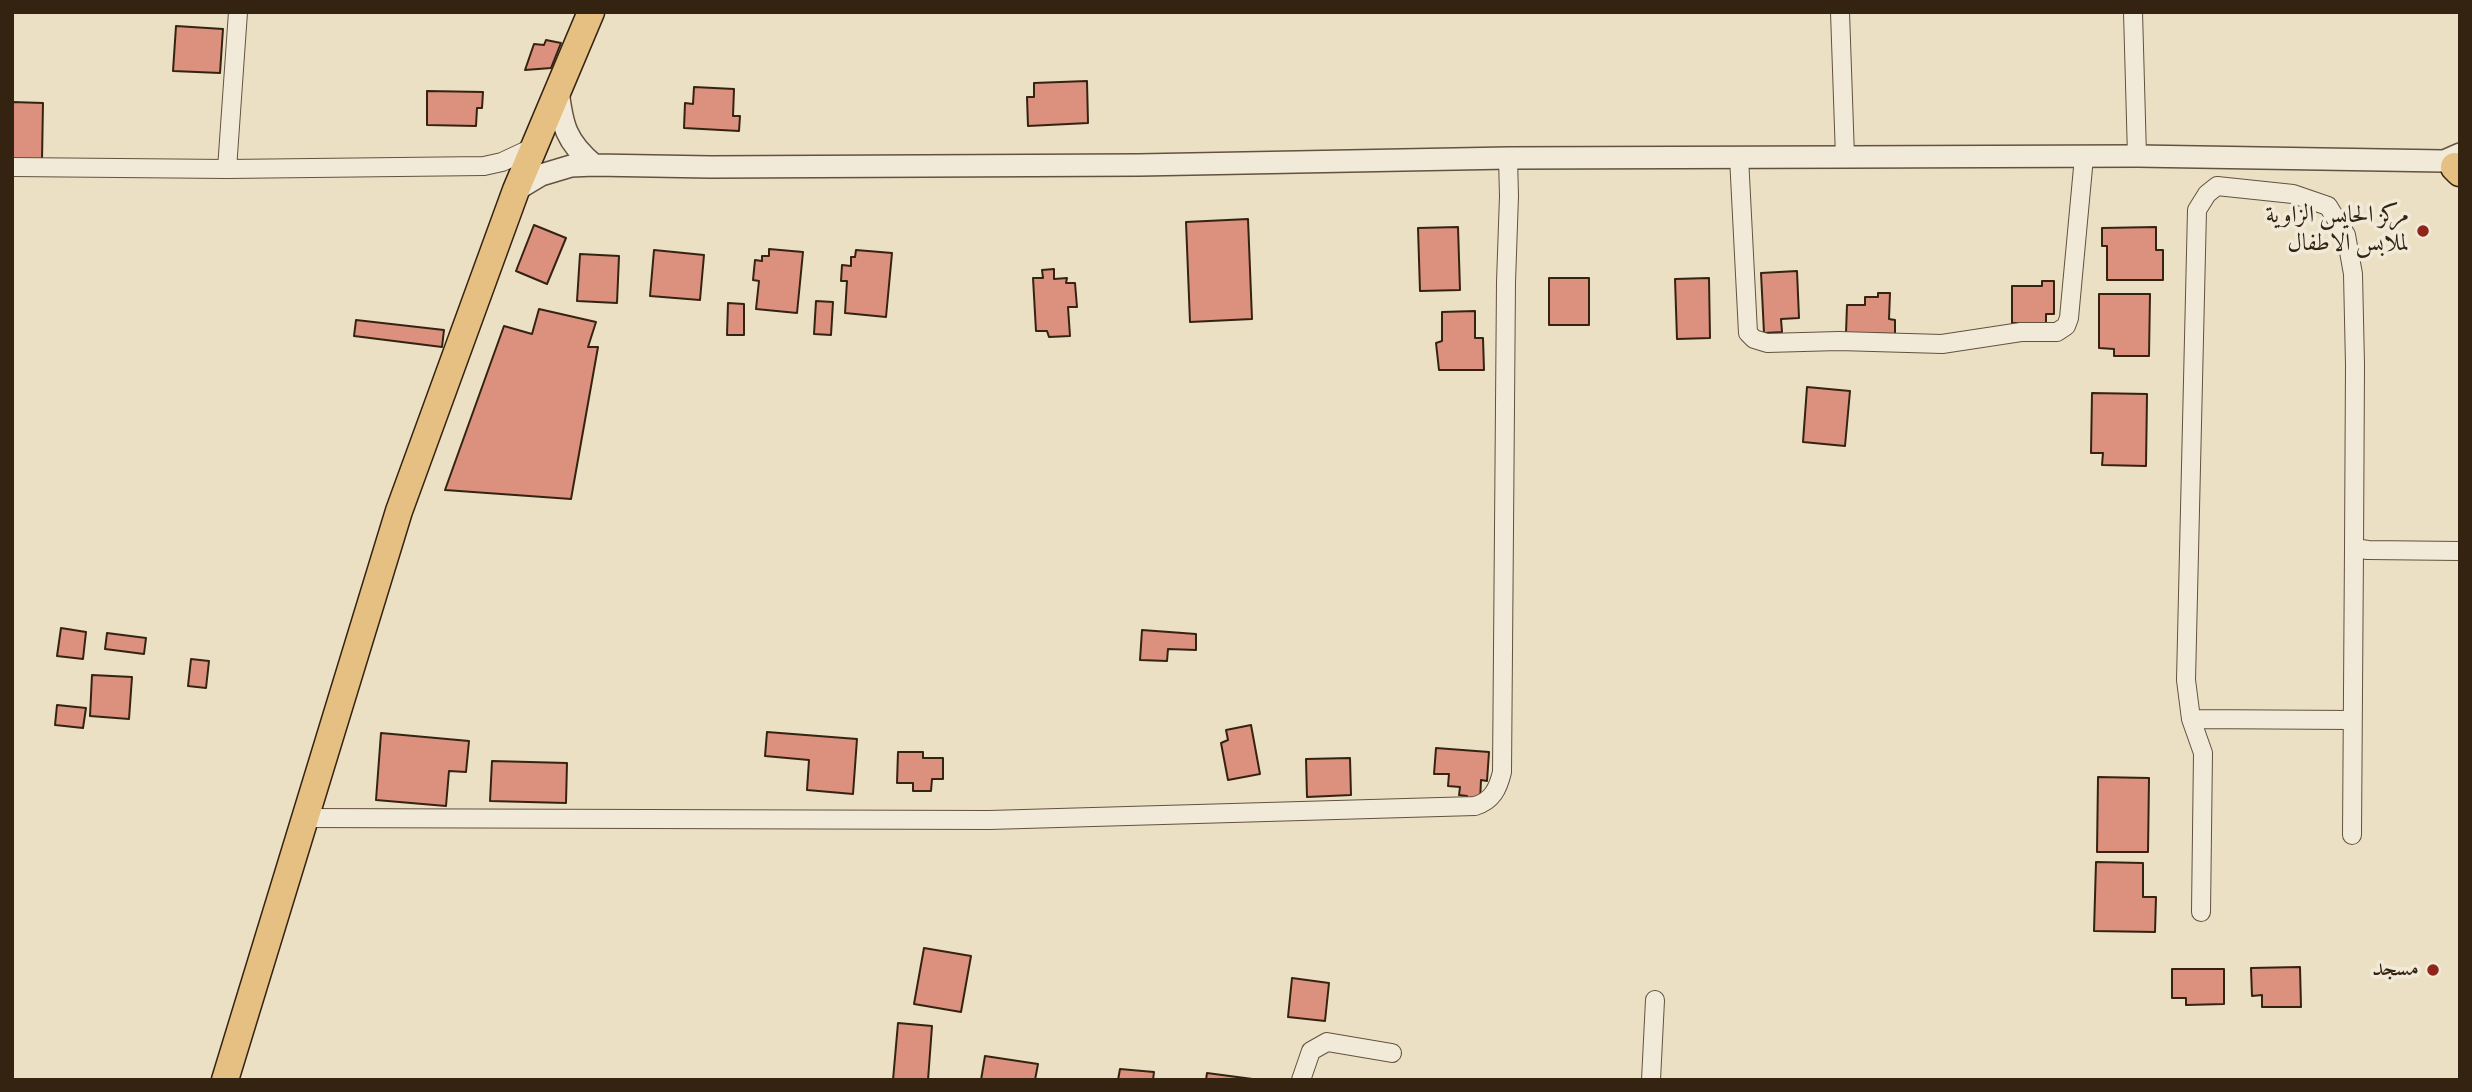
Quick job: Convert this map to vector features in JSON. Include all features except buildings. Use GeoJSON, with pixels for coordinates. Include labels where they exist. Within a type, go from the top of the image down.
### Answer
{"type":"FeatureCollection","features":[{"type":"Feature","properties":{"kind":"main road"},"geometry":{"type":"LineString","coordinates":[[225,1080],[399,511],[516,190],[592,12]]}},
{"type":"Feature","properties":{"kind":"street"},"geometry":{"type":"LineString","coordinates":[[227,169],[238,12]]}},
{"type":"Feature","properties":{"kind":"street"},"geometry":{"type":"LineString","coordinates":[[1840,12],[1845,157]]}},
{"type":"Feature","properties":{"kind":"street"},"geometry":{"type":"LineString","coordinates":[[2133,12],[2137,156]]}},
{"type":"Feature","properties":{"kind":"street"},"geometry":{"type":"LineString","coordinates":[[558,90],[561,113],[571,141],[594,165]]}},
{"type":"Feature","properties":{"kind":"street"},"geometry":{"type":"LineString","coordinates":[[12,167],[227,169],[484,166],[494,165],[534,147]]}},
{"type":"Feature","properties":{"kind":"street"},"geometry":{"type":"LineString","coordinates":[[516,190],[551,172],[571,166],[594,165],[1139,165],[1508,158],[2137,156],[2456,161]]}},
{"type":"Feature","properties":{"kind":"street"},"geometry":{"type":"LineString","coordinates":[[1740,157],[1748,333],[1754,339],[1768,342],[1839,341],[1918,345],[2021,332],[2057,332],[2066,326],[2084,157]]}},
{"type":"Feature","properties":{"kind":"street"},"geometry":{"type":"LineString","coordinates":[[304,818],[989,820],[1475,806],[1484,803],[1499,785],[1502,772],[1508,158]]}},
{"type":"Feature","properties":{"kind":"street"},"geometry":{"type":"LineString","coordinates":[[2200,912],[2203,753],[2191,719],[2186,680],[2197,210],[2207,194],[2217,186],[2293,194],[2328,206],[2346,236],[2353,274],[2355,365],[2352,835]]}},
{"type":"Feature","properties":{"kind":"street"},"geometry":{"type":"LineString","coordinates":[[2354,548],[2460,551]]}},
{"type":"Feature","properties":{"kind":"street"},"geometry":{"type":"LineString","coordinates":[[2191,719],[2353,720]]}},
{"type":"Feature","properties":{"kind":"street"},"geometry":{"type":"LineString","coordinates":[[1651,1080],[1655,1000]]}},
{"type":"Feature","properties":{"kind":"street"},"geometry":{"type":"LineString","coordinates":[[1301,1080],[1311,1051],[1327,1042],[1392,1053]]}},
{"type":"Feature","properties":{"kind":"place","name":"مركز الحايس الزاوية لملابس الاطفال"},"geometry":{"type":"Point","coordinates":[2423,231]}},
{"type":"Feature","properties":{"kind":"place","name":"مسجد"},"geometry":{"type":"Point","coordinates":[2433,970]}}]}
